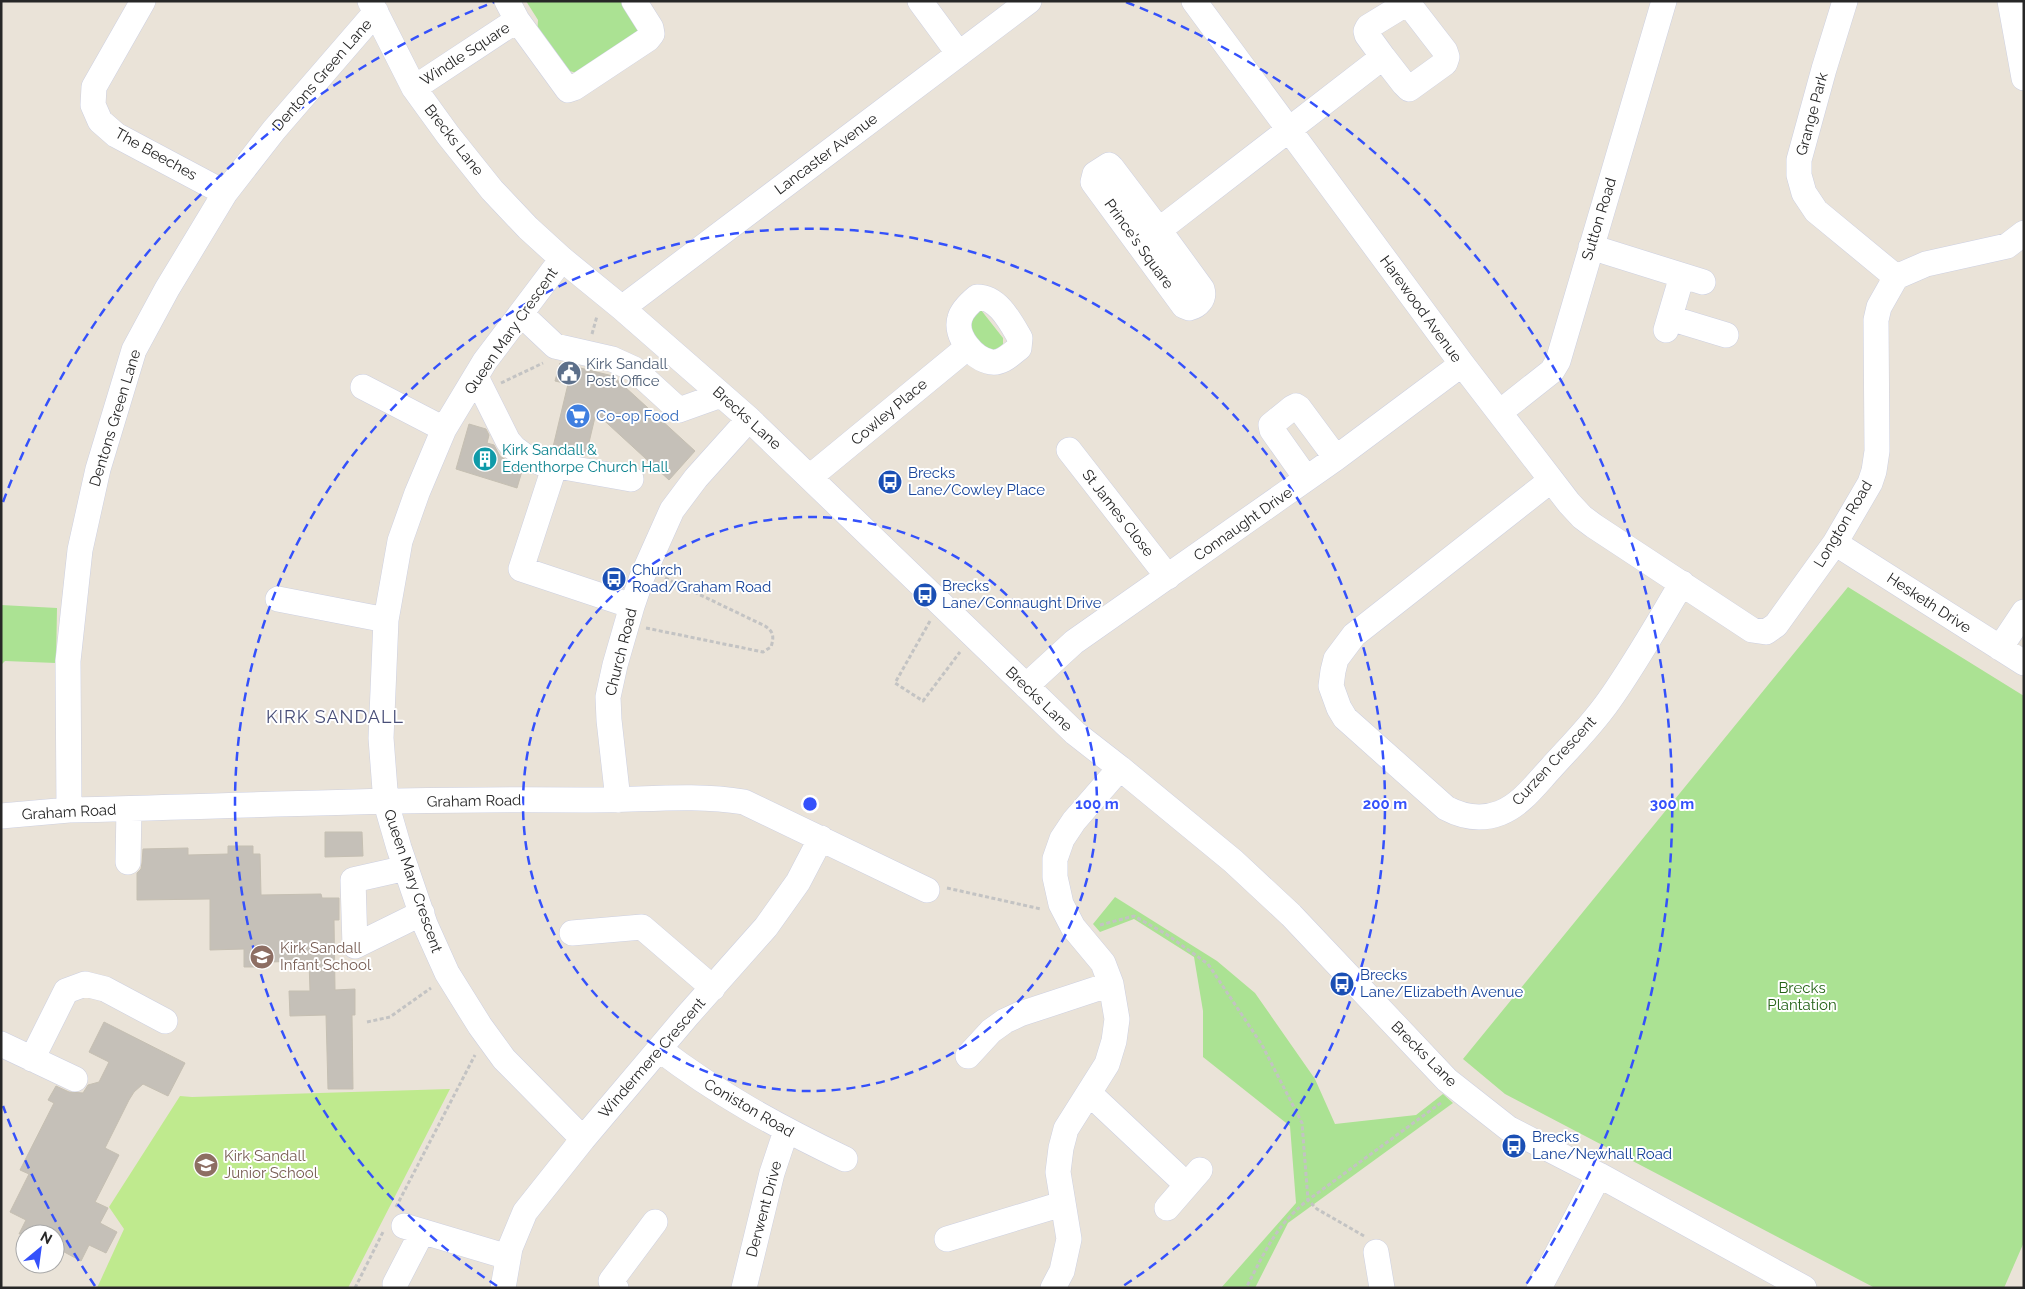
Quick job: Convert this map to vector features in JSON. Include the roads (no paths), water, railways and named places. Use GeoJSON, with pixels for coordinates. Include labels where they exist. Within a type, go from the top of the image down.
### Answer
{"type":"FeatureCollection","features":[{"type":"Feature","properties":{"kind":"street","name":"The Beeches"},"geometry":{"type":"LineString","coordinates":[[143,1],[94,88],[93,105],[100,121],[116,135],[225,192]]}},
{"type":"Feature","properties":{"kind":"street","name":"Windle Square"},"geometry":{"type":"LineString","coordinates":[[414,88],[512,11],[568,90],[574,88],[648,39],[652,34],[651,28],[634,1]]}},
{"type":"Feature","properties":{"kind":"street"},"geometry":{"type":"LineString","coordinates":[[920,1],[959,54]]}},
{"type":"Feature","properties":{"kind":"street","name":"Lancaster Avenue"},"geometry":{"type":"LineString","coordinates":[[613,300],[959,54],[1029,1]]}},
{"type":"Feature","properties":{"kind":"street","name":"Harewood Avenue"},"geometry":{"type":"LineString","coordinates":[[1194,1],[1550,481],[1582,518],[1682,583]]}},
{"type":"Feature","properties":{"kind":"street","name":"Sutton Road"},"geometry":{"type":"LineString","coordinates":[[1500,412],[1552,371],[1558,361],[1664,1]]}},
{"type":"Feature","properties":{"kind":"street","name":"Grange Park"},"geometry":{"type":"LineString","coordinates":[[1845,1],[1802,151],[1799,175],[1804,194],[1816,211],[1896,277]]}},
{"type":"Feature","properties":{"kind":"street"},"geometry":{"type":"LineString","coordinates":[[2010,1],[2024,78]]}},
{"type":"Feature","properties":{"kind":"street","name":"Dentons Green Lane"},"geometry":{"type":"LineString","coordinates":[[68,810],[68,660],[80,550],[98,469],[134,350],[167,289],[225,192],[373,7]]}},
{"type":"Feature","properties":{"kind":"street","name":"Brecks Lane"},"geometry":{"type":"LineString","coordinates":[[373,7],[414,88],[448,135],[492,190],[528,228],[749,419],[1075,733],[1226,854],[1290,915],[1447,1080],[1508,1128],[1600,1175],[1804,1288]]}},
{"type":"Feature","properties":{"kind":"street","name":"Prince's Square"},"geometry":{"type":"LineString","coordinates":[[1159,230],[1383,57]]}},
{"type":"Feature","properties":{"kind":"street","name":"Prince's Square"},"geometry":{"type":"LineString","coordinates":[[1106,166],[1112,168],[1159,230],[1202,289],[1203,299],[1193,307],[1184,306],[1094,182],[1095,174],[1106,166]]}},
{"type":"Feature","properties":{"kind":"street"},"geometry":{"type":"LineString","coordinates":[[1896,277],[1926,264],[2007,246],[2024,233]]}},
{"type":"Feature","properties":{"kind":"street"},"geometry":{"type":"LineString","coordinates":[[1591,247],[1692,279],[1668,324],[1726,335]]}},
{"type":"Feature","properties":{"kind":"street","name":"Queen Mary Crescent"},"geometry":{"type":"LineString","coordinates":[[562,259],[521,314],[479,384],[444,429],[417,493],[400,541],[386,620],[382,738],[386,802],[422,913],[447,972],[504,1059],[583,1139]]}},
{"type":"Feature","properties":{"kind":"street","name":"Longton Road"},"geometry":{"type":"LineString","coordinates":[[1682,583],[1752,630],[1766,632],[1776,625],[1835,543],[1870,483],[1874,471],[1877,451],[1876,320],[1879,307],[1896,277]]}},
{"type":"Feature","properties":{"kind":"street"},"geometry":{"type":"LineString","coordinates":[[521,314],[555,346],[612,359],[634,369],[679,410],[721,395]]}},
{"type":"Feature","properties":{"kind":"street","name":"Cowley Place"},"geometry":{"type":"LineString","coordinates":[[810,477],[968,347]]}},
{"type":"Feature","properties":{"kind":"street","name":"Connaught Drive"},"geometry":{"type":"LineString","coordinates":[[1026,686],[1074,642],[1336,458],[1462,364]]}},
{"type":"Feature","properties":{"kind":"street"},"geometry":{"type":"LineString","coordinates":[[479,384],[508,441],[526,457],[555,465],[631,479]]}},
{"type":"Feature","properties":{"kind":"street"},"geometry":{"type":"LineString","coordinates":[[363,387],[444,429]]}},
{"type":"Feature","properties":{"kind":"street"},"geometry":{"type":"LineString","coordinates":[[1306,478],[1272,430],[1271,425],[1292,408],[1296,406],[1299,408],[1336,458]]}},
{"type":"Feature","properties":{"kind":"street","name":"Church Road"},"geometry":{"type":"LineString","coordinates":[[618,800],[608,697],[629,615],[645,569],[672,510],[696,478],[749,419]]}},
{"type":"Feature","properties":{"kind":"street","name":"St James Close"},"geometry":{"type":"LineString","coordinates":[[1069,450],[1168,577]]}},
{"type":"Feature","properties":{"kind":"street"},"geometry":{"type":"LineString","coordinates":[[555,465],[521,569],[629,615]]}},
{"type":"Feature","properties":{"kind":"street","name":"Curzen Crescent"},"geometry":{"type":"LineString","coordinates":[[1550,481],[1354,635],[1336,659],[1331,686],[1334,697],[1345,718],[1446,808],[1457,814],[1484,817],[1501,813],[1515,805],[1530,791],[1607,704],[1682,583]]}},
{"type":"Feature","properties":{"kind":"street","name":"Hesketh Drive"},"geometry":{"type":"LineString","coordinates":[[1835,543],[2024,663]]}},
{"type":"Feature","properties":{"kind":"street"},"geometry":{"type":"LineString","coordinates":[[278,599],[386,620]]}},
{"type":"Feature","properties":{"kind":"street"},"geometry":{"type":"LineString","coordinates":[[2000,648],[2024,612]]}},
{"type":"Feature","properties":{"kind":"street"},"geometry":{"type":"LineString","coordinates":[[1053,1288],[1062,1271],[1069,1240],[1058,1172],[1061,1148],[1066,1129],[1108,1064],[1117,1019],[1111,984],[1102,963],[1073,927],[1061,904],[1054,877],[1056,858],[1062,838],[1120,768]]}},
{"type":"Feature","properties":{"kind":"street","name":"Graham Road"},"geometry":{"type":"LineString","coordinates":[[1,816],[68,810],[531,799],[618,800],[716,797],[744,802],[927,890]]}},
{"type":"Feature","properties":{"kind":"street"},"geometry":{"type":"LineString","coordinates":[[128,809],[128,862]]}},
{"type":"Feature","properties":{"kind":"street","name":"Windermere Crescent"},"geometry":{"type":"LineString","coordinates":[[503,1288],[508,1257],[525,1212],[583,1139],[659,1049],[766,927],[798,882],[821,838]]}},
{"type":"Feature","properties":{"kind":"street"},"geometry":{"type":"LineString","coordinates":[[406,868],[354,880],[354,946],[422,913]]}},
{"type":"Feature","properties":{"kind":"street"},"geometry":{"type":"LineString","coordinates":[[572,933],[642,928],[713,988]]}},
{"type":"Feature","properties":{"kind":"street"},"geometry":{"type":"LineString","coordinates":[[32,1059],[66,991],[85,984],[105,988],[165,1021]]}},
{"type":"Feature","properties":{"kind":"street"},"geometry":{"type":"LineString","coordinates":[[968,1056],[991,1031],[1005,1021],[1020,1014],[1111,984]]}},
{"type":"Feature","properties":{"kind":"street"},"geometry":{"type":"LineString","coordinates":[[1,1044],[75,1079]]}},
{"type":"Feature","properties":{"kind":"street","name":"Coniston Road"},"geometry":{"type":"LineString","coordinates":[[659,1049],[716,1090],[786,1131],[845,1159]]}},
{"type":"Feature","properties":{"kind":"street"},"geometry":{"type":"LineString","coordinates":[[1089,1093],[1194,1177],[1167,1208]]}},
{"type":"Feature","properties":{"kind":"street","name":"Derwent Drive"},"geometry":{"type":"LineString","coordinates":[[744,1288],[772,1173],[786,1131]]}},
{"type":"Feature","properties":{"kind":"street"},"geometry":{"type":"LineString","coordinates":[[1539,1288],[1600,1175]]}},
{"type":"Feature","properties":{"kind":"street"},"geometry":{"type":"LineString","coordinates":[[947,1239],[1062,1204]]}},
{"type":"Feature","properties":{"kind":"street"},"geometry":{"type":"LineString","coordinates":[[616,1288],[611,1281],[655,1222]]}},
{"type":"Feature","properties":{"kind":"street"},"geometry":{"type":"LineString","coordinates":[[395,1284],[402,1223],[508,1257]]}},
{"type":"Feature","properties":{"kind":"street"},"geometry":{"type":"LineString","coordinates":[[1376,1252],[1382,1288]]}},
{"type":"Feature","properties":{"kind":"place","name":"Kirk Sandall Post Office"},"geometry":{"type":"Point","coordinates":[569,373]}},
{"type":"Feature","properties":{"kind":"place","name":"Co-op Food"},"geometry":{"type":"Point","coordinates":[578,416]}},
{"type":"Feature","properties":{"kind":"place","name":"Kirk Sandall & Edenthorpe Church Hall"},"geometry":{"type":"Point","coordinates":[485,459]}},
{"type":"Feature","properties":{"kind":"place","name":"Brecks Lane/Cowley Place"},"geometry":{"type":"Point","coordinates":[890,482]}},
{"type":"Feature","properties":{"kind":"place","name":"Church Road/Graham Road"},"geometry":{"type":"Point","coordinates":[614,579]}},
{"type":"Feature","properties":{"kind":"place","name":"Brecks Lane/Connaught Drive"},"geometry":{"type":"Point","coordinates":[925,595]}},
{"type":"Feature","properties":{"kind":"place","name":"Kirk Sandall Infant School"},"geometry":{"type":"Point","coordinates":[262,957]}},
{"type":"Feature","properties":{"kind":"place","name":"Brecks Lane/Elizabeth Avenue"},"geometry":{"type":"Point","coordinates":[1342,984]}},
{"type":"Feature","properties":{"kind":"place","name":"Brecks Lane/Newhall Road"},"geometry":{"type":"Point","coordinates":[1514,1146]}},
{"type":"Feature","properties":{"kind":"place","name":"Kirk Sandall Junior School"},"geometry":{"type":"Point","coordinates":[206,1165]}},
{"type":"Feature","properties":{"kind":"district","name":"KIRK SANDALL"},"geometry":{"type":"Point","coordinates":[335,717]}},
{"type":"Feature","properties":{"kind":"park label","name":"Brecks Plantation"},"geometry":{"type":"Point","coordinates":[1802,996]}}]}
